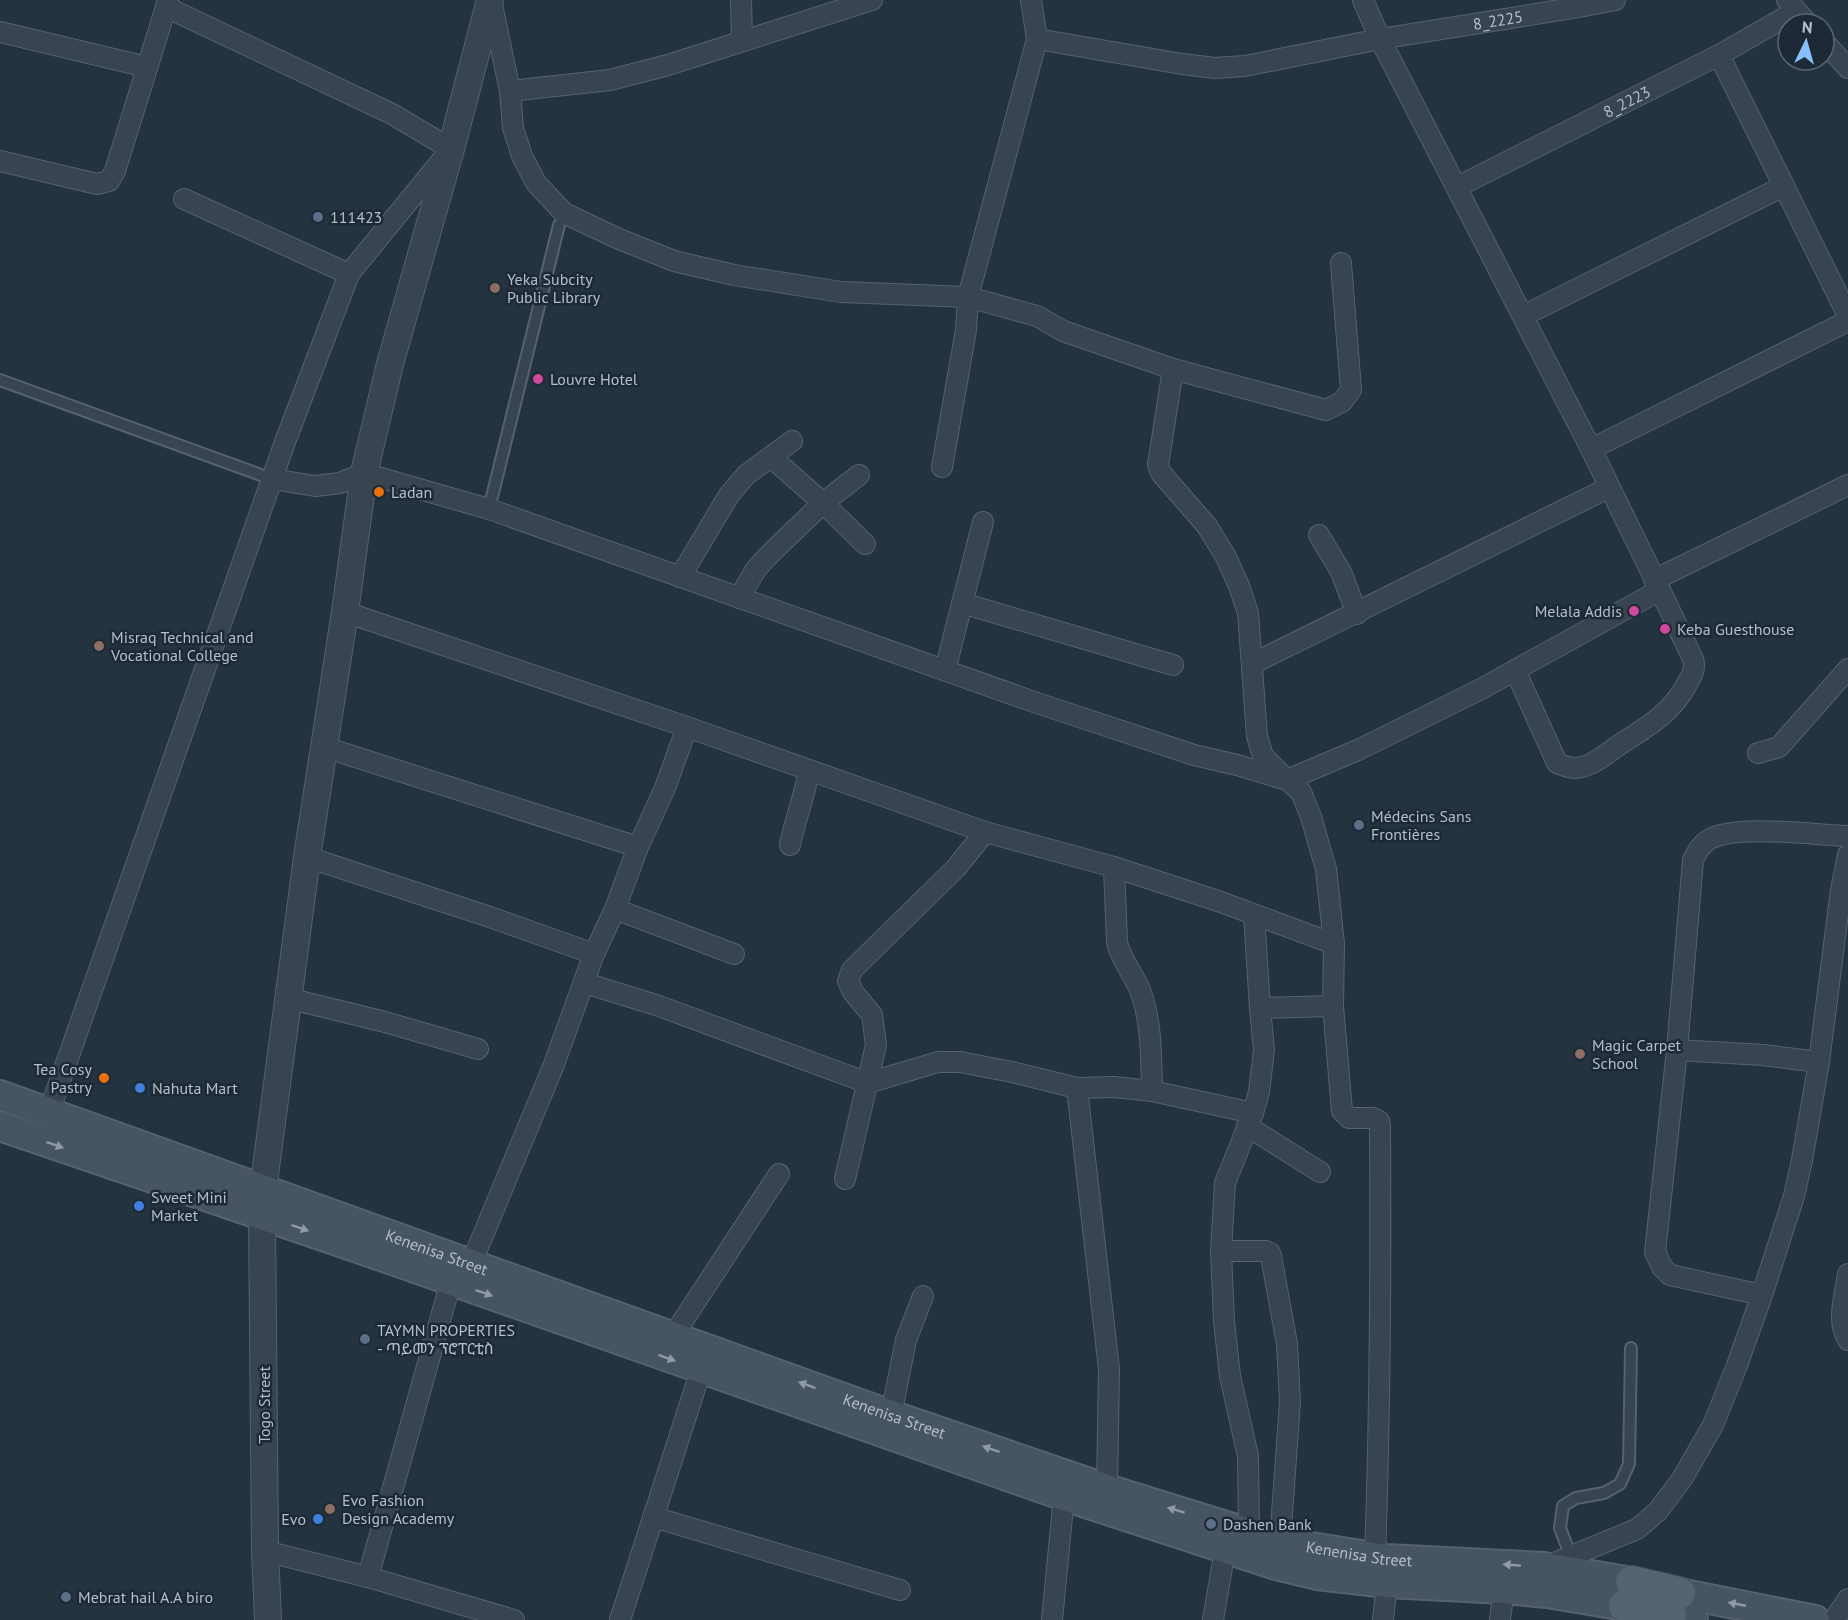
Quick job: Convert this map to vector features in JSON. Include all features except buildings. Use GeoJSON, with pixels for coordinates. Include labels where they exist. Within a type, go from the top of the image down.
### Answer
{"type":"FeatureCollection","features":[{"type":"Feature","properties":{"kind":"main road","name":"Kenenisa Street"},"geometry":{"type":"LineString","coordinates":[[0,1095],[49,1112],[263,1203]]}},
{"type":"Feature","properties":{"kind":"main road","name":"Kenenisa Street"},"geometry":{"type":"LineString","coordinates":[[0,1126],[263,1203],[461,1273],[700,1370],[1225,1550],[1317,1575],[1386,1583],[1547,1593],[1629,1594]]}},
{"type":"Feature","properties":{"kind":"main road","name":"Kenenisa Street"},"geometry":{"type":"LineString","coordinates":[[461,1273],[673,1336],[891,1415],[1107,1489],[1280,1542],[1375,1557],[1544,1568],[1681,1609],[1815,1620]]}},
{"type":"Feature","properties":{"kind":"street"},"geometry":{"type":"LineString","coordinates":[[490,0],[510,91],[513,128],[522,156],[536,183],[564,213],[619,239],[674,261],[745,277],[841,292],[968,297],[1037,316],[1063,331],[1173,369],[1326,410],[1342,402],[1351,390],[1341,262]]}},
{"type":"Feature","properties":{"kind":"street","name":"Togo Street"},"geometry":{"type":"LineString","coordinates":[[268,1620],[265,1551],[263,1203],[287,998],[364,473],[390,364],[451,149],[490,0]]}},
{"type":"Feature","properties":{"kind":"street"},"geometry":{"type":"LineString","coordinates":[[741,0],[742,40]]}},
{"type":"Feature","properties":{"kind":"street"},"geometry":{"type":"LineString","coordinates":[[510,91],[610,80],[668,65],[872,0]]}},
{"type":"Feature","properties":{"kind":"street"},"geometry":{"type":"LineString","coordinates":[[942,467],[966,330],[968,297],[1037,39],[1031,0]]}},
{"type":"Feature","properties":{"kind":"street"},"geometry":{"type":"LineString","coordinates":[[1363,0],[1380,39],[1590,449],[1695,666],[1694,673],[1668,711],[1591,764],[1573,768],[1557,763],[1515,670]]}},
{"type":"Feature","properties":{"kind":"street","name":"8_2225"},"geometry":{"type":"LineString","coordinates":[[1037,39],[1182,64],[1215,68],[1245,66],[1380,39],[1615,0]]}},
{"type":"Feature","properties":{"kind":"street"},"geometry":{"type":"LineString","coordinates":[[0,161],[97,184],[109,181],[115,171],[167,4],[392,114],[451,149],[349,274],[272,479],[49,1112]]}},
{"type":"Feature","properties":{"kind":"street","name":"8_2223"},"geometry":{"type":"LineString","coordinates":[[1457,187],[1719,55],[1776,24]]}},
{"type":"Feature","properties":{"kind":"street"},"geometry":{"type":"LineString","coordinates":[[0,32],[147,67]]}},
{"type":"Feature","properties":{"kind":"street"},"geometry":{"type":"LineString","coordinates":[[1590,449],[1848,318],[1719,55]]}},
{"type":"Feature","properties":{"kind":"street"},"geometry":{"type":"LineString","coordinates":[[1836,55],[1848,68]]}},
{"type":"Feature","properties":{"kind":"street"},"geometry":{"type":"LineString","coordinates":[[1523,316],[1784,186]]}},
{"type":"Feature","properties":{"kind":"street"},"geometry":{"type":"LineString","coordinates":[[184,200],[349,274]]}},
{"type":"Feature","properties":{"kind":"street"},"geometry":{"type":"LineString","coordinates":[[1173,369],[1158,465],[1161,473],[1207,526],[1226,557],[1239,586],[1248,613],[1257,736],[1263,756],[1301,792],[1326,869],[1334,944],[1333,1006],[1342,1111],[1349,1118],[1373,1118],[1378,1121],[1380,1127],[1381,1274],[1375,1557]]}},
{"type":"Feature","properties":{"kind":"street"},"geometry":{"type":"LineString","coordinates":[[680,577],[729,495],[746,475],[792,441]]}},
{"type":"Feature","properties":{"kind":"street"},"geometry":{"type":"LineString","coordinates":[[771,457],[865,544]]}},
{"type":"Feature","properties":{"kind":"street"},"geometry":{"type":"LineString","coordinates":[[272,479],[315,486],[340,483],[364,473],[489,509],[1194,755],[1287,780],[1358,750],[1483,688],[1657,585],[1848,485]]}},
{"type":"Feature","properties":{"kind":"street"},"geometry":{"type":"LineString","coordinates":[[739,598],[756,569],[823,503],[859,475]]}},
{"type":"Feature","properties":{"kind":"street"},"geometry":{"type":"LineString","coordinates":[[1252,664],[1608,488]]}},
{"type":"Feature","properties":{"kind":"street"},"geometry":{"type":"LineString","coordinates":[[945,670],[983,522]]}},
{"type":"Feature","properties":{"kind":"street"},"geometry":{"type":"LineString","coordinates":[[1319,535],[1341,572],[1357,614]]}},
{"type":"Feature","properties":{"kind":"street"},"geometry":{"type":"LineString","coordinates":[[962,603],[1173,665]]}},
{"type":"Feature","properties":{"kind":"street"},"geometry":{"type":"LineString","coordinates":[[345,612],[687,727],[985,832],[1114,867],[1221,902],[1334,944]]}},
{"type":"Feature","properties":{"kind":"street"},"geometry":{"type":"LineString","coordinates":[[1758,753],[1779,747],[1848,669]]}},
{"type":"Feature","properties":{"kind":"street"},"geometry":{"type":"LineString","coordinates":[[368,1576],[461,1273],[553,1067],[594,954],[665,788],[687,727]]}},
{"type":"Feature","properties":{"kind":"street"},"geometry":{"type":"LineString","coordinates":[[324,747],[638,847]]}},
{"type":"Feature","properties":{"kind":"street"},"geometry":{"type":"LineString","coordinates":[[790,845],[795,818],[806,791],[809,770]]}},
{"type":"Feature","properties":{"kind":"street"},"geometry":{"type":"LineString","coordinates":[[1762,1295],[1670,1275],[1662,1267],[1655,1252],[1677,1050],[1693,860],[1700,847],[1710,839],[1729,833],[1754,831],[1848,836]]}},
{"type":"Feature","properties":{"kind":"street"},"geometry":{"type":"LineString","coordinates":[[845,1179],[876,1045],[872,1015],[853,992],[848,981],[852,970],[956,868],[985,832]]}},
{"type":"Feature","properties":{"kind":"street"},"geometry":{"type":"LineString","coordinates":[[1544,1568],[1637,1529],[1659,1511],[1682,1479],[1713,1425],[1762,1295],[1794,1196],[1819,1062],[1845,891],[1848,855]]}},
{"type":"Feature","properties":{"kind":"street"},"geometry":{"type":"LineString","coordinates":[[307,857],[594,954]]}},
{"type":"Feature","properties":{"kind":"street"},"geometry":{"type":"LineString","coordinates":[[1114,867],[1117,942],[1119,952],[1140,989],[1147,1011],[1152,1091]]}},
{"type":"Feature","properties":{"kind":"street"},"geometry":{"type":"LineString","coordinates":[[615,909],[734,954]]}},
{"type":"Feature","properties":{"kind":"street"},"geometry":{"type":"LineString","coordinates":[[1249,1533],[1248,1456],[1230,1376],[1224,1321],[1221,1251],[1225,1183],[1259,1092],[1263,1061],[1254,915]]}},
{"type":"Feature","properties":{"kind":"street"},"geometry":{"type":"LineString","coordinates":[[585,983],[659,1006],[868,1083],[938,1062],[960,1062],[1077,1088],[1114,1087],[1152,1091],[1250,1120],[1320,1172]]}},
{"type":"Feature","properties":{"kind":"street"},"geometry":{"type":"LineString","coordinates":[[287,998],[385,1022],[478,1049]]}},
{"type":"Feature","properties":{"kind":"street"},"geometry":{"type":"LineString","coordinates":[[1260,1008],[1333,1006]]}},
{"type":"Feature","properties":{"kind":"street"},"geometry":{"type":"LineString","coordinates":[[1677,1050],[1763,1055],[1819,1062]]}},
{"type":"Feature","properties":{"kind":"street"},"geometry":{"type":"LineString","coordinates":[[1077,1088],[1109,1369],[1107,1489]]}},
{"type":"Feature","properties":{"kind":"street"},"geometry":{"type":"LineString","coordinates":[[673,1336],[779,1174]]}},
{"type":"Feature","properties":{"kind":"street"},"geometry":{"type":"LineString","coordinates":[[1221,1251],[1266,1251],[1271,1256],[1287,1344],[1290,1402],[1280,1542]]}},
{"type":"Feature","properties":{"kind":"street"},"geometry":{"type":"LineString","coordinates":[[1848,1274],[1841,1319],[1843,1333],[1848,1340]]}},
{"type":"Feature","properties":{"kind":"street"},"geometry":{"type":"LineString","coordinates":[[891,1415],[906,1340],[923,1296]]}},
{"type":"Feature","properties":{"kind":"street"},"geometry":{"type":"LineString","coordinates":[[620,1620],[700,1370]]}},
{"type":"Feature","properties":{"kind":"street"},"geometry":{"type":"LineString","coordinates":[[1052,1620],[1064,1496]]}},
{"type":"Feature","properties":{"kind":"street"},"geometry":{"type":"LineString","coordinates":[[653,1517],[900,1590]]}},
{"type":"Feature","properties":{"kind":"street"},"geometry":{"type":"LineString","coordinates":[[1214,1620],[1225,1550]]}},
{"type":"Feature","properties":{"kind":"street"},"geometry":{"type":"LineString","coordinates":[[265,1551],[368,1576],[514,1620]]}},
{"type":"Feature","properties":{"kind":"street"},"geometry":{"type":"LineString","coordinates":[[1383,1620],[1386,1583]]}},
{"type":"Feature","properties":{"kind":"street"},"geometry":{"type":"LineString","coordinates":[[1500,1620],[1504,1589]]}},
{"type":"Feature","properties":{"kind":"street"},"geometry":{"type":"LineString","coordinates":[[1834,1620],[1848,1599]]}},
{"type":"Feature","properties":{"kind":"lane"},"geometry":{"type":"LineString","coordinates":[[489,509],[559,225]]}},
{"type":"Feature","properties":{"kind":"lane"},"geometry":{"type":"LineString","coordinates":[[0,380],[272,479]]}},
{"type":"Feature","properties":{"kind":"lane"},"geometry":{"type":"LineString","coordinates":[[1571,1557],[1560,1528],[1563,1506],[1576,1498],[1604,1493],[1620,1484],[1629,1464],[1631,1348]]}},
{"type":"Feature","properties":{"kind":"place","name":"111423"},"geometry":{"type":"Point","coordinates":[318,217]}},
{"type":"Feature","properties":{"kind":"place","name":"Yeka Subcity Public Library"},"geometry":{"type":"Point","coordinates":[495,288]}},
{"type":"Feature","properties":{"kind":"place","name":"Louvre Hotel"},"geometry":{"type":"Point","coordinates":[538,379]}},
{"type":"Feature","properties":{"kind":"place","name":"Ladan"},"geometry":{"type":"Point","coordinates":[379,492]}},
{"type":"Feature","properties":{"kind":"place","name":"Melala Addis"},"geometry":{"type":"Point","coordinates":[1634,611]}},
{"type":"Feature","properties":{"kind":"place","name":"Keba Guesthouse"},"geometry":{"type":"Point","coordinates":[1665,629]}},
{"type":"Feature","properties":{"kind":"place","name":"Misraq Technical and Vocational College"},"geometry":{"type":"Point","coordinates":[99,646]}},
{"type":"Feature","properties":{"kind":"place","name":"Médecins Sans Frontières"},"geometry":{"type":"Point","coordinates":[1359,825]}},
{"type":"Feature","properties":{"kind":"place","name":"Magic Carpet School"},"geometry":{"type":"Point","coordinates":[1580,1054]}},
{"type":"Feature","properties":{"kind":"place","name":"Tea Cosy Pastry"},"geometry":{"type":"Point","coordinates":[104,1078]}},
{"type":"Feature","properties":{"kind":"place","name":"Nahuta Mart"},"geometry":{"type":"Point","coordinates":[140,1088]}},
{"type":"Feature","properties":{"kind":"place","name":"Sweet Mini Market"},"geometry":{"type":"Point","coordinates":[139,1206]}},
{"type":"Feature","properties":{"kind":"place","name":"TAYMN PROPERTIES - ጣይመን ፕሮፐርቲስ"},"geometry":{"type":"Point","coordinates":[365,1339]}},
{"type":"Feature","properties":{"kind":"place","name":"Evo Fashion Design Academy"},"geometry":{"type":"Point","coordinates":[330,1509]}},
{"type":"Feature","properties":{"kind":"place","name":"Evo"},"geometry":{"type":"Point","coordinates":[318,1519]}},
{"type":"Feature","properties":{"kind":"place","name":"Dashen Bank"},"geometry":{"type":"Point","coordinates":[1211,1524]}},
{"type":"Feature","properties":{"kind":"place","name":"Mebrat hail A.A biro"},"geometry":{"type":"Point","coordinates":[66,1597]}}]}
